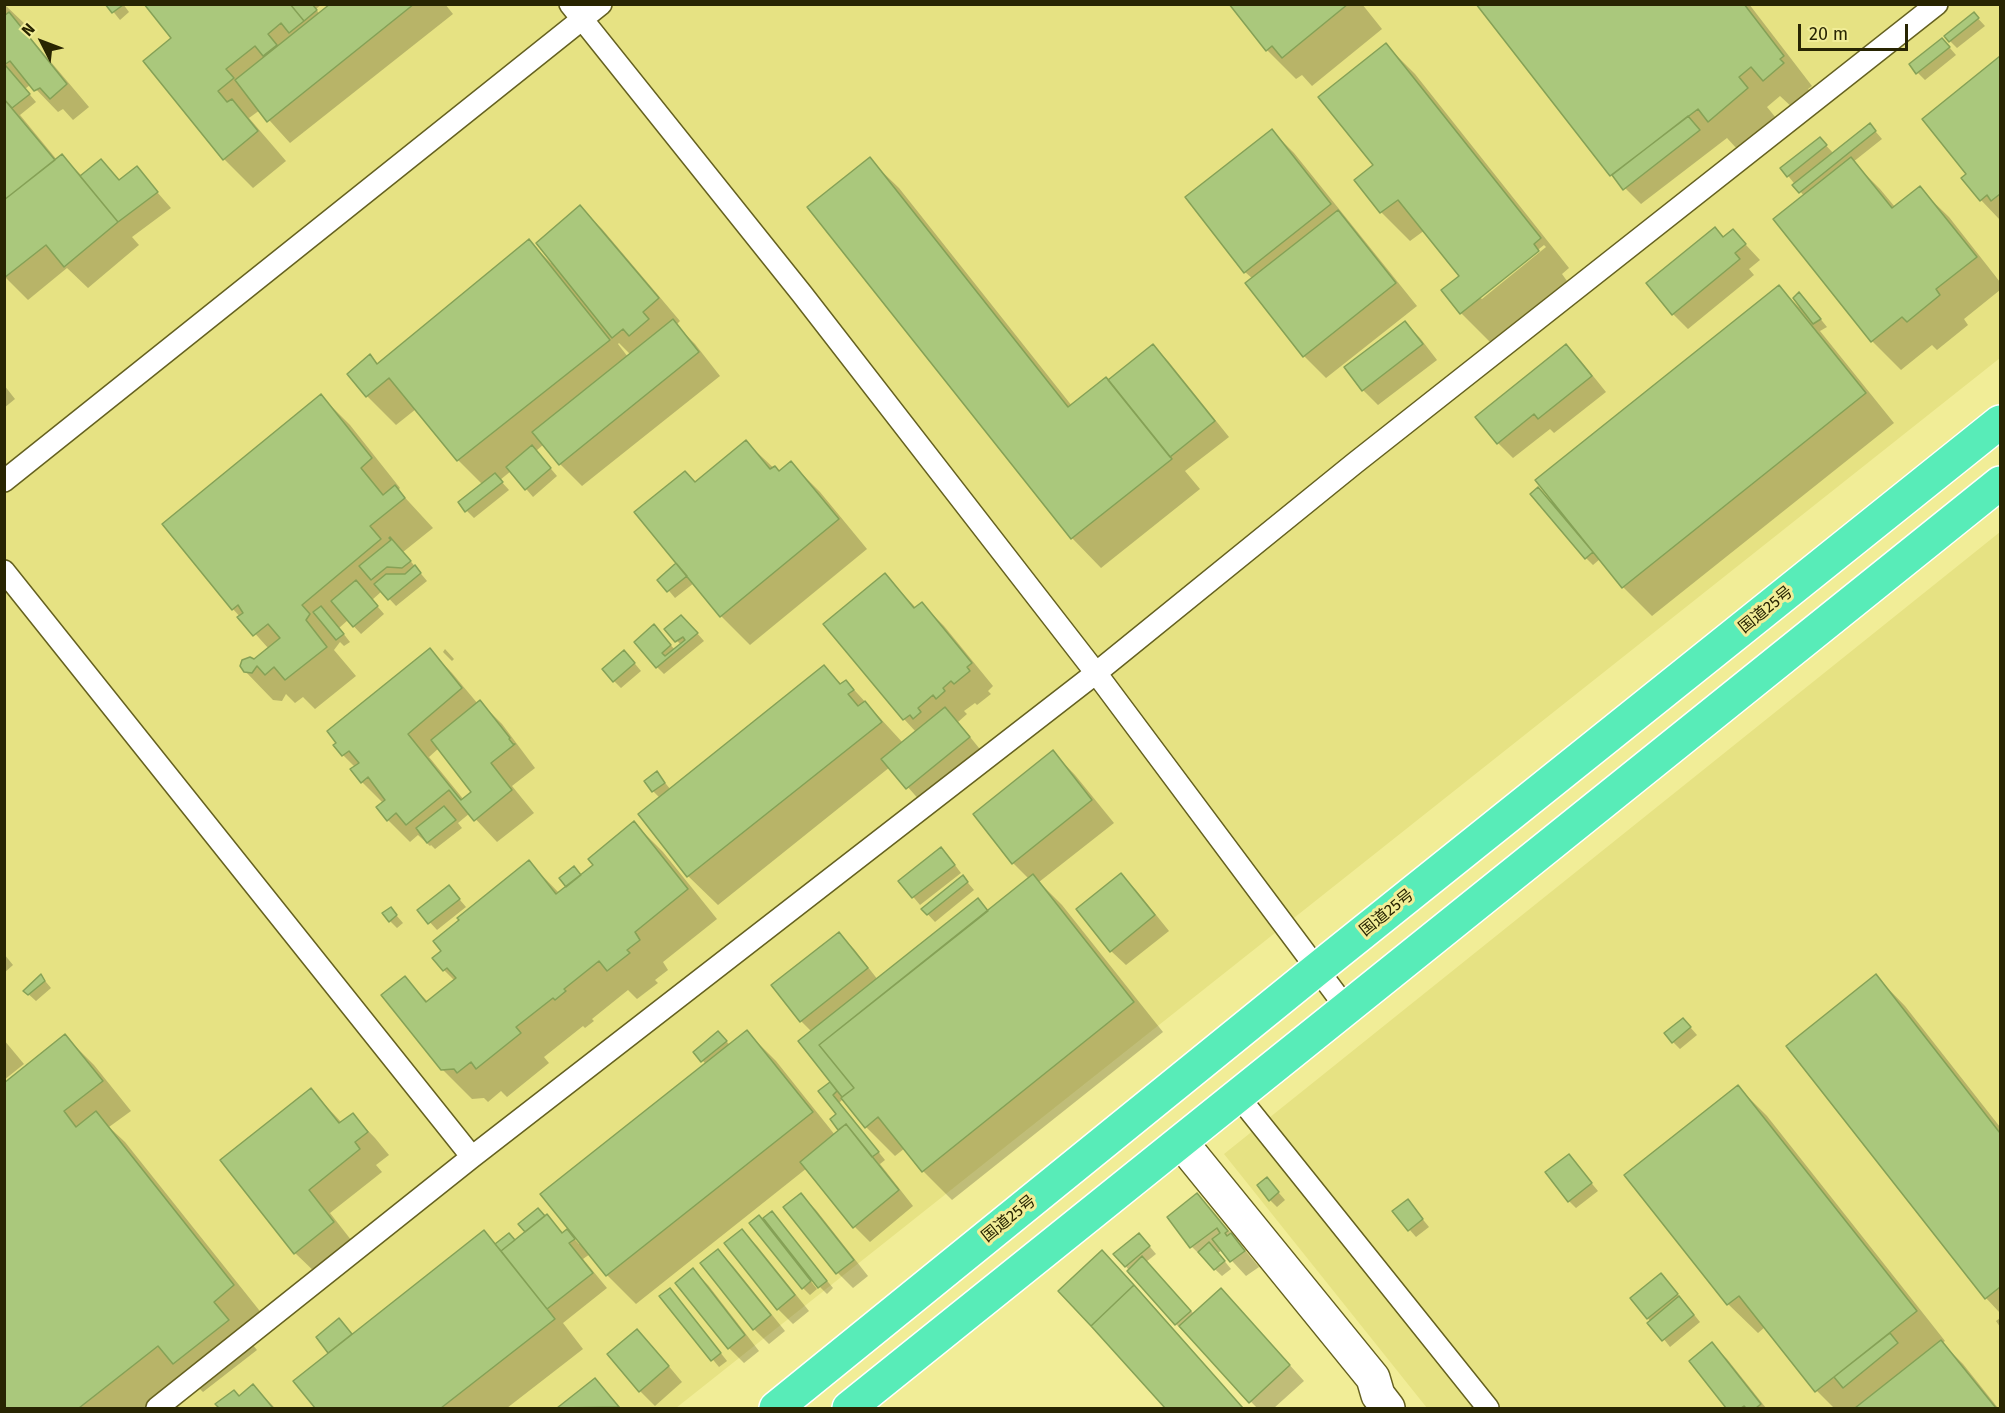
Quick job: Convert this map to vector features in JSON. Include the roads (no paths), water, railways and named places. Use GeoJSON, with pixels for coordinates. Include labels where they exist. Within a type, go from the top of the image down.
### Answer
{"type":"FeatureCollection","features":[{"type":"Feature","properties":{"kind":"highway","name":"国道25号"},"geometry":{"type":"LineString","coordinates":[[776,1408],[1316,970],[2001,422]]}},
{"type":"Feature","properties":{"kind":"highway"},"geometry":{"type":"LineString","coordinates":[[849,1408],[2001,483]]}},
{"type":"Feature","properties":{"kind":"street"},"geometry":{"type":"LineString","coordinates":[[1180,1142],[1373,1378],[1378,1395],[1388,1408]]}},
{"type":"Feature","properties":{"kind":"lane"},"geometry":{"type":"LineString","coordinates":[[4,481],[576,12],[601,4]]}},
{"type":"Feature","properties":{"kind":"lane"},"geometry":{"type":"LineString","coordinates":[[157,1408],[472,1157],[1096,673],[1355,463],[1937,4]]}},
{"type":"Feature","properties":{"kind":"lane"},"geometry":{"type":"LineString","coordinates":[[576,12],[802,294],[1096,673],[1347,1009]]}},
{"type":"Feature","properties":{"kind":"lane"},"geometry":{"type":"LineString","coordinates":[[4,572],[472,1157]]}},
{"type":"Feature","properties":{"kind":"lane"},"geometry":{"type":"LineString","coordinates":[[1238,1096],[1488,1408]]}}]}
